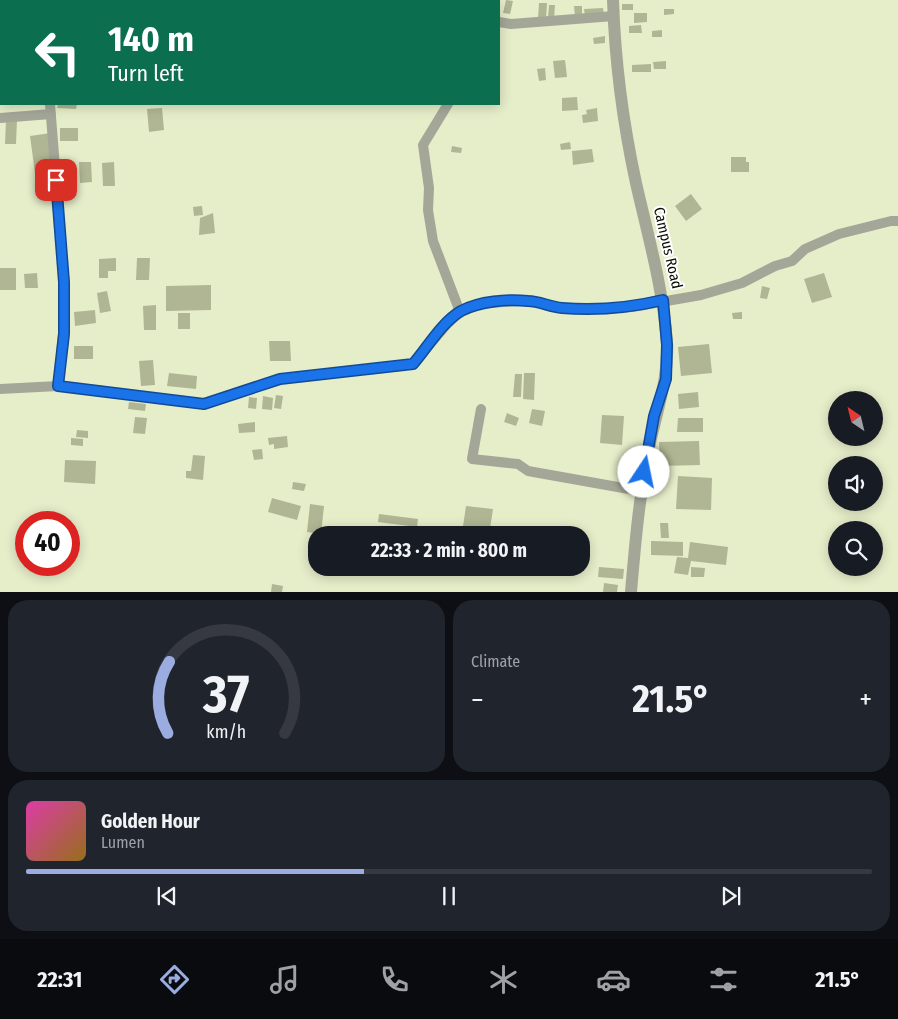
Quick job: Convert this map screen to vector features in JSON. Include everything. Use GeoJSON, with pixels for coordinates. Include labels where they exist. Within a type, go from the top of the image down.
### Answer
{"type":"FeatureCollection","features":[{"type":"Feature","properties":{"kind":"street","name":"Campus Road"},"geometry":{"type":"LineString","coordinates":[[613,0],[626,136],[663,300],[667,345],[666,379],[654,416],[640,491],[631,592]]}},
{"type":"Feature","properties":{"kind":"street"},"geometry":{"type":"LineString","coordinates":[[500,22],[511,24],[614,16]]}},
{"type":"Feature","properties":{"kind":"street"},"geometry":{"type":"LineString","coordinates":[[447,105],[424,145],[429,188],[428,210],[434,241],[460,312]]}},
{"type":"Feature","properties":{"kind":"street"},"geometry":{"type":"LineString","coordinates":[[0,118],[50,109],[64,282],[64,334],[58,386]]}},
{"type":"Feature","properties":{"kind":"street"},"geometry":{"type":"LineString","coordinates":[[0,389],[58,386],[204,404],[280,379],[413,364],[448,323],[460,312],[479,304],[529,300],[559,308],[599,309],[632,307],[663,300],[701,295],[742,283],[775,266],[792,261],[805,249],[838,234],[898,221]]}},
{"type":"Feature","properties":{"kind":"street"},"geometry":{"type":"LineString","coordinates":[[481,409],[472,459],[518,464],[528,470],[640,491]]}},
{"type":"Feature","properties":{"kind":"building"},"geometry":{"type":"Polygon","coordinates":[[[506,0],[513,1],[510,14],[503,13],[506,0]]]}},
{"type":"Feature","properties":{"kind":"building"},"geometry":{"type":"Polygon","coordinates":[[[539,3],[547,3],[546,20],[538,19],[539,3]]]}},
{"type":"Feature","properties":{"kind":"building"},"geometry":{"type":"Polygon","coordinates":[[[622,4],[633,4],[633,10],[622,10],[622,4]]]}},
{"type":"Feature","properties":{"kind":"building"},"geometry":{"type":"Polygon","coordinates":[[[549,5],[555,5],[554,19],[548,18],[549,5]]]}},
{"type":"Feature","properties":{"kind":"building"},"geometry":{"type":"Polygon","coordinates":[[[574,6],[582,6],[582,16],[575,17],[574,6]]]}},
{"type":"Feature","properties":{"kind":"building"},"geometry":{"type":"Polygon","coordinates":[[[603,8],[604,15],[585,16],[584,9],[603,8]]]}},
{"type":"Feature","properties":{"kind":"building"},"geometry":{"type":"Polygon","coordinates":[[[664,9],[674,9],[674,14],[664,15],[664,9]]]}},
{"type":"Feature","properties":{"kind":"building"},"geometry":{"type":"Polygon","coordinates":[[[634,13],[647,13],[647,22],[634,23],[634,13]]]}},
{"type":"Feature","properties":{"kind":"building"},"geometry":{"type":"Polygon","coordinates":[[[641,25],[642,33],[629,33],[629,26],[641,25]]]}},
{"type":"Feature","properties":{"kind":"building"},"geometry":{"type":"Polygon","coordinates":[[[662,30],[662,37],[652,37],[652,31],[662,30]]]}},
{"type":"Feature","properties":{"kind":"building"},"geometry":{"type":"Polygon","coordinates":[[[605,36],[605,43],[594,44],[593,38],[605,36]]]}},
{"type":"Feature","properties":{"kind":"building"},"geometry":{"type":"Polygon","coordinates":[[[565,60],[567,77],[555,78],[553,61],[565,60]]]}},
{"type":"Feature","properties":{"kind":"building"},"geometry":{"type":"Polygon","coordinates":[[[666,61],[666,69],[654,69],[653,62],[666,61]]]}},
{"type":"Feature","properties":{"kind":"building"},"geometry":{"type":"Polygon","coordinates":[[[651,64],[651,72],[632,72],[632,65],[651,64]]]}},
{"type":"Feature","properties":{"kind":"building"},"geometry":{"type":"Polygon","coordinates":[[[545,68],[546,80],[539,81],[537,69],[545,68]]]}},
{"type":"Feature","properties":{"kind":"building"},"geometry":{"type":"Polygon","coordinates":[[[577,97],[578,110],[562,111],[562,98],[577,97]]]}},
{"type":"Feature","properties":{"kind":"building"},"geometry":{"type":"Polygon","coordinates":[[[58,105],[77,105],[76,109],[57,108],[58,105]]]}},
{"type":"Feature","properties":{"kind":"building"},"geometry":{"type":"Polygon","coordinates":[[[162,108],[164,130],[149,132],[147,109],[162,108]]]}},
{"type":"Feature","properties":{"kind":"building"},"geometry":{"type":"Polygon","coordinates":[[[597,108],[598,121],[583,123],[582,115],[587,114],[586,110],[597,108]]]}},
{"type":"Feature","properties":{"kind":"building"},"geometry":{"type":"Polygon","coordinates":[[[6,120],[17,120],[16,144],[5,144],[6,120]]]}},
{"type":"Feature","properties":{"kind":"building"},"geometry":{"type":"Polygon","coordinates":[[[60,128],[78,128],[78,141],[60,141],[60,128]]]}},
{"type":"Feature","properties":{"kind":"building"},"geometry":{"type":"Polygon","coordinates":[[[51,133],[55,170],[35,173],[30,136],[51,133]]]}},
{"type":"Feature","properties":{"kind":"building"},"geometry":{"type":"Polygon","coordinates":[[[570,142],[571,149],[561,150],[560,144],[570,142]]]}},
{"type":"Feature","properties":{"kind":"building"},"geometry":{"type":"Polygon","coordinates":[[[452,146],[462,148],[461,153],[451,152],[452,146]]]}},
{"type":"Feature","properties":{"kind":"building"},"geometry":{"type":"Polygon","coordinates":[[[592,149],[594,162],[573,165],[572,151],[592,149]]]}},
{"type":"Feature","properties":{"kind":"building"},"geometry":{"type":"Polygon","coordinates":[[[731,157],[746,157],[746,162],[749,162],[749,172],[731,172],[731,157]]]}},
{"type":"Feature","properties":{"kind":"building"},"geometry":{"type":"Polygon","coordinates":[[[79,162],[91,162],[92,182],[80,183],[79,162]]]}},
{"type":"Feature","properties":{"kind":"building"},"geometry":{"type":"Polygon","coordinates":[[[114,162],[115,186],[103,186],[102,163],[114,162]]]}},
{"type":"Feature","properties":{"kind":"building"},"geometry":{"type":"Polygon","coordinates":[[[691,194],[702,209],[686,221],[675,206],[691,194]]]}},
{"type":"Feature","properties":{"kind":"building"},"geometry":{"type":"Polygon","coordinates":[[[202,206],[203,215],[194,216],[193,207],[202,206]]]}},
{"type":"Feature","properties":{"kind":"building"},"geometry":{"type":"Polygon","coordinates":[[[213,213],[215,233],[199,235],[200,218],[213,213]]]}},
{"type":"Feature","properties":{"kind":"building"},"geometry":{"type":"Polygon","coordinates":[[[116,258],[116,271],[108,271],[108,278],[99,278],[99,259],[116,258]]]}},
{"type":"Feature","properties":{"kind":"building"},"geometry":{"type":"Polygon","coordinates":[[[137,258],[150,258],[149,280],[136,280],[137,258]]]}},
{"type":"Feature","properties":{"kind":"building"},"geometry":{"type":"Polygon","coordinates":[[[0,268],[16,268],[16,290],[0,290],[0,268]]]}},
{"type":"Feature","properties":{"kind":"building"},"geometry":{"type":"Polygon","coordinates":[[[37,273],[38,288],[25,288],[24,274],[37,273]]]}},
{"type":"Feature","properties":{"kind":"building"},"geometry":{"type":"Polygon","coordinates":[[[824,273],[832,297],[812,303],[804,279],[824,273]]]}},
{"type":"Feature","properties":{"kind":"building"},"geometry":{"type":"Polygon","coordinates":[[[211,285],[211,310],[166,311],[166,286],[211,285]]]}},
{"type":"Feature","properties":{"kind":"building"},"geometry":{"type":"Polygon","coordinates":[[[762,286],[770,288],[767,299],[760,298],[762,286]]]}},
{"type":"Feature","properties":{"kind":"building"},"geometry":{"type":"Polygon","coordinates":[[[107,291],[111,311],[100,313],[97,293],[107,291]]]}},
{"type":"Feature","properties":{"kind":"building"},"geometry":{"type":"Polygon","coordinates":[[[156,305],[156,330],[144,330],[143,306],[156,305]]]}},
{"type":"Feature","properties":{"kind":"building"},"geometry":{"type":"Polygon","coordinates":[[[95,310],[96,323],[75,326],[74,312],[95,310]]]}},
{"type":"Feature","properties":{"kind":"building"},"geometry":{"type":"Polygon","coordinates":[[[742,312],[742,319],[733,319],[732,313],[742,312]]]}},
{"type":"Feature","properties":{"kind":"building"},"geometry":{"type":"Polygon","coordinates":[[[178,313],[190,313],[190,329],[178,329],[178,313]]]}},
{"type":"Feature","properties":{"kind":"building"},"geometry":{"type":"Polygon","coordinates":[[[269,341],[290,341],[291,361],[270,361],[269,341]]]}},
{"type":"Feature","properties":{"kind":"building"},"geometry":{"type":"Polygon","coordinates":[[[709,344],[712,373],[681,376],[678,347],[709,344]]]}},
{"type":"Feature","properties":{"kind":"building"},"geometry":{"type":"Polygon","coordinates":[[[74,346],[93,346],[93,359],[74,359],[74,346]]]}},
{"type":"Feature","properties":{"kind":"building"},"geometry":{"type":"Polygon","coordinates":[[[153,360],[155,385],[141,386],[139,361],[153,360]]]}},
{"type":"Feature","properties":{"kind":"building"},"geometry":{"type":"Polygon","coordinates":[[[169,373],[197,376],[196,389],[167,386],[169,373]]]}},
{"type":"Feature","properties":{"kind":"building"},"geometry":{"type":"Polygon","coordinates":[[[524,373],[535,373],[534,400],[523,399],[524,373]]]}},
{"type":"Feature","properties":{"kind":"building"},"geometry":{"type":"Polygon","coordinates":[[[515,374],[522,374],[521,397],[513,397],[515,374]]]}},
{"type":"Feature","properties":{"kind":"building"},"geometry":{"type":"Polygon","coordinates":[[[698,392],[699,407],[679,409],[678,394],[698,392]]]}},
{"type":"Feature","properties":{"kind":"building"},"geometry":{"type":"Polygon","coordinates":[[[276,395],[283,396],[281,409],[274,408],[276,395]]]}},
{"type":"Feature","properties":{"kind":"building"},"geometry":{"type":"Polygon","coordinates":[[[263,396],[273,398],[272,410],[262,409],[263,396]]]}},
{"type":"Feature","properties":{"kind":"building"},"geometry":{"type":"Polygon","coordinates":[[[249,397],[257,398],[256,409],[248,408],[249,397]]]}},
{"type":"Feature","properties":{"kind":"building"},"geometry":{"type":"Polygon","coordinates":[[[129,402],[146,404],[145,411],[128,409],[129,402]]]}},
{"type":"Feature","properties":{"kind":"building"},"geometry":{"type":"Polygon","coordinates":[[[532,409],[545,411],[542,426],[529,423],[532,409]]]}},
{"type":"Feature","properties":{"kind":"building"},"geometry":{"type":"Polygon","coordinates":[[[507,413],[519,418],[516,426],[504,422],[507,413]]]}},
{"type":"Feature","properties":{"kind":"building"},"geometry":{"type":"Polygon","coordinates":[[[602,415],[624,416],[622,445],[600,443],[602,415]]]}},
{"type":"Feature","properties":{"kind":"building"},"geometry":{"type":"Polygon","coordinates":[[[135,417],[147,418],[145,434],[133,433],[135,417]]]}},
{"type":"Feature","properties":{"kind":"building"},"geometry":{"type":"Polygon","coordinates":[[[678,418],[703,418],[703,432],[677,432],[678,418]]]}},
{"type":"Feature","properties":{"kind":"building"},"geometry":{"type":"Polygon","coordinates":[[[255,422],[255,432],[239,433],[238,424],[255,422]]]}},
{"type":"Feature","properties":{"kind":"building"},"geometry":{"type":"Polygon","coordinates":[[[77,430],[88,431],[88,438],[76,437],[77,430]]]}},
{"type":"Feature","properties":{"kind":"building"},"geometry":{"type":"Polygon","coordinates":[[[287,436],[288,447],[274,449],[274,444],[269,445],[268,438],[287,436]]]}},
{"type":"Feature","properties":{"kind":"building"},"geometry":{"type":"Polygon","coordinates":[[[71,438],[83,439],[83,446],[71,445],[71,438]]]}},
{"type":"Feature","properties":{"kind":"building"},"geometry":{"type":"Polygon","coordinates":[[[699,441],[700,465],[660,466],[659,442],[699,441]]]}},
{"type":"Feature","properties":{"kind":"building"},"geometry":{"type":"Polygon","coordinates":[[[262,449],[263,459],[254,460],[252,450],[262,449]]]}},
{"type":"Feature","properties":{"kind":"building"},"geometry":{"type":"Polygon","coordinates":[[[193,455],[205,456],[203,480],[186,478],[186,471],[191,471],[193,455]]]}},
{"type":"Feature","properties":{"kind":"building"},"geometry":{"type":"Polygon","coordinates":[[[65,460],[96,461],[95,484],[64,482],[65,460]]]}},
{"type":"Feature","properties":{"kind":"building"},"geometry":{"type":"Polygon","coordinates":[[[678,476],[712,478],[711,510],[676,509],[678,476]]]}},
{"type":"Feature","properties":{"kind":"building"},"geometry":{"type":"Polygon","coordinates":[[[293,482],[306,484],[304,491],[292,489],[293,482]]]}},
{"type":"Feature","properties":{"kind":"building"},"geometry":{"type":"Polygon","coordinates":[[[272,498],[301,506],[297,520],[268,512],[272,498]]]}},
{"type":"Feature","properties":{"kind":"building"},"geometry":{"type":"Polygon","coordinates":[[[310,504],[324,506],[322,526],[308,526],[307,532],[310,504]]]}},
{"type":"Feature","properties":{"kind":"building"},"geometry":{"type":"Polygon","coordinates":[[[466,506],[493,509],[490,526],[463,526],[466,506]]]}},
{"type":"Feature","properties":{"kind":"building"},"geometry":{"type":"Polygon","coordinates":[[[379,514],[418,519],[417,526],[378,522],[379,514]]]}},
{"type":"Feature","properties":{"kind":"building"},"geometry":{"type":"Polygon","coordinates":[[[660,523],[668,523],[669,538],[661,538],[660,523]]]}},
{"type":"Feature","properties":{"kind":"building"},"geometry":{"type":"Polygon","coordinates":[[[651,541],[683,542],[683,556],[651,555],[651,541]]]}},
{"type":"Feature","properties":{"kind":"building"},"geometry":{"type":"Polygon","coordinates":[[[690,542],[728,547],[726,565],[691,561],[688,575],[674,573],[677,557],[688,558],[690,542]]]}},
{"type":"Feature","properties":{"kind":"building"},"geometry":{"type":"Polygon","coordinates":[[[599,567],[624,569],[623,579],[598,577],[599,567]]]}},
{"type":"Feature","properties":{"kind":"building"},"geometry":{"type":"Polygon","coordinates":[[[691,567],[705,568],[704,577],[691,577],[691,567]]]}},
{"type":"Feature","properties":{"kind":"building"},"geometry":{"type":"Polygon","coordinates":[[[604,583],[618,585],[617,592],[603,592],[604,583]]]}},
{"type":"Feature","properties":{"kind":"building"},"geometry":{"type":"Polygon","coordinates":[[[272,584],[283,586],[282,592],[271,592],[272,584]]]}},
{"type":"Feature","properties":{"kind":"route"},"geometry":{"type":"LineString","coordinates":[[56,180],[64,282],[64,334],[58,386],[204,404],[280,379],[359,372],[413,364],[448,323],[460,312],[479,304],[529,300],[559,308],[599,309],[632,307],[663,300],[667,345],[666,379],[662,399],[654,416],[644,472]]}}]}
